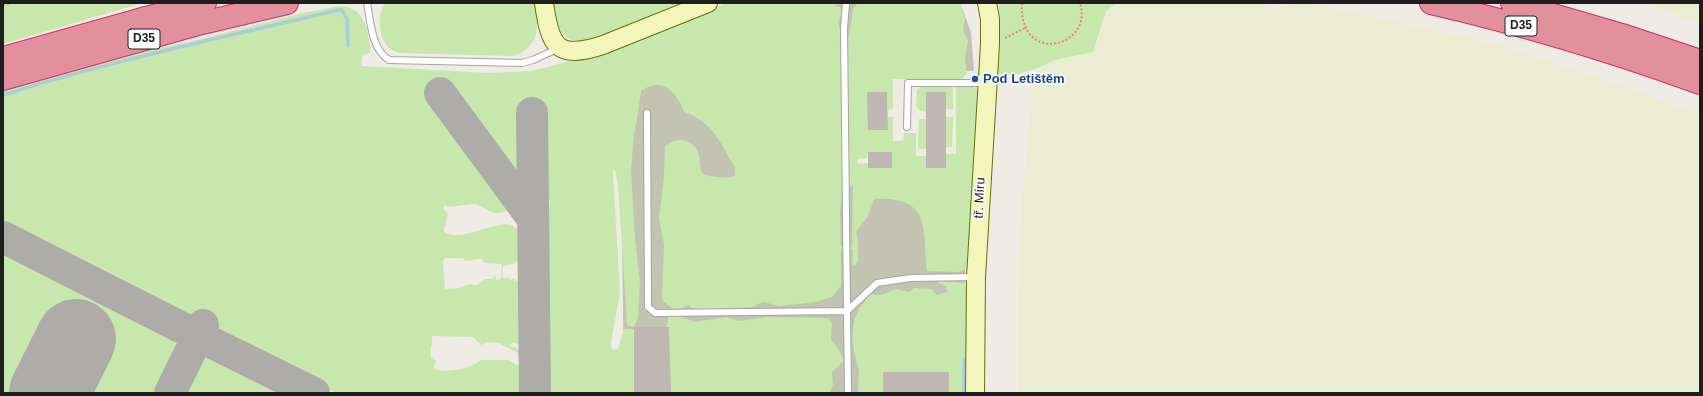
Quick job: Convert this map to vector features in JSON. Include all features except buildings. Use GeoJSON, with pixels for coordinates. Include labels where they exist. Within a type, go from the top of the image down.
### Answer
{"type":"FeatureCollection","features":[{"type":"Feature","properties":{"kind":"highway","name":"D35"},"geometry":{"type":"LineString","coordinates":[[3,58],[142,18],[205,3]]}},
{"type":"Feature","properties":{"kind":"highway","name":"D35"},"geometry":{"type":"LineString","coordinates":[[3,79],[202,23],[287,3]]}},
{"type":"Feature","properties":{"kind":"highway","name":"D35"},"geometry":{"type":"LineString","coordinates":[[1432,3],[1553,35],[1634,60],[1700,83]]}},
{"type":"Feature","properties":{"kind":"highway","name":"D35"},"geometry":{"type":"LineString","coordinates":[[1512,3],[1671,51],[1700,62]]}},
{"type":"Feature","properties":{"kind":"main road"},"geometry":{"type":"LineString","coordinates":[[545,10],[550,34],[560,47],[572,52],[587,50],[708,3]]}},
{"type":"Feature","properties":{"kind":"main road","name":"tř. Míru"},"geometry":{"type":"LineString","coordinates":[[975,393],[976,277],[990,44],[990,19],[987,3]]}},
{"type":"Feature","properties":{"kind":"lane"},"geometry":{"type":"LineString","coordinates":[[367,3],[376,48],[380,55],[389,60],[522,63],[533,60],[560,47]]}},
{"type":"Feature","properties":{"kind":"lane"},"geometry":{"type":"LineString","coordinates":[[846,3],[844,28],[848,393]]}},
{"type":"Feature","properties":{"kind":"lane"},"geometry":{"type":"LineString","coordinates":[[907,127],[908,83],[988,82]]}},
{"type":"Feature","properties":{"kind":"lane"},"geometry":{"type":"LineString","coordinates":[[647,113],[648,307],[655,313],[847,311],[877,283],[910,278],[976,277]]}},
{"type":"Feature","properties":{"kind":"path"},"geometry":{"type":"LineString","coordinates":[[3,5],[11,3]]}},
{"type":"Feature","properties":{"kind":"path"},"geometry":{"type":"LineString","coordinates":[[1022,4],[1022,18],[1025,28],[1033,38],[1049,44],[1063,42],[1072,36],[1077,30],[1082,13],[1080,3]]}},
{"type":"Feature","properties":{"kind":"path"},"geometry":{"type":"LineString","coordinates":[[990,44],[1025,28]]}},
{"type":"Feature","properties":{"kind":"shaded area"},"geometry":{"type":"Polygon","coordinates":[[[798,3],[951,4],[963,10],[971,33],[974,71],[851,71],[848,183],[968,189],[961,393],[624,393],[620,71],[798,3]]]}},
{"type":"Feature","properties":{"kind":"shaded area"},"geometry":{"type":"Polygon","coordinates":[[[1116,3],[1261,3],[1273,9],[1301,3],[1355,13],[1501,46],[1624,86],[1700,115],[1700,393],[1019,393],[1018,330],[1020,247],[1023,188],[1034,82],[1041,67],[1101,29],[1106,11],[1116,3]]]}},
{"type":"Feature","properties":{"kind":"shaded area"},"geometry":{"type":"Polygon","coordinates":[[[1647,3],[1700,3],[1700,23],[1685,18],[1647,3]]]}},
{"type":"Feature","properties":{"kind":"green space"},"geometry":{"type":"Polygon","coordinates":[[[3,3],[143,3],[3,44],[3,3]]]}},
{"type":"Feature","properties":{"kind":"green space"},"geometry":{"type":"Polygon","coordinates":[[[386,3],[535,3],[537,21],[536,36],[528,47],[522,52],[513,56],[399,53],[388,47],[382,37],[380,18],[383,7],[386,3]]]}},
{"type":"Feature","properties":{"kind":"green space"},"geometry":{"type":"Polygon","coordinates":[[[553,3],[686,3],[629,28],[583,42],[574,41],[568,38],[560,30],[556,20],[553,3]]]}},
{"type":"Feature","properties":{"kind":"green space"},"geometry":{"type":"Polygon","coordinates":[[[727,3],[838,3],[836,7],[840,7],[842,13],[838,22],[841,36],[839,43],[843,37],[849,37],[853,9],[858,3],[961,3],[965,19],[963,30],[968,40],[965,59],[967,73],[962,79],[893,79],[893,109],[888,110],[887,92],[868,92],[868,130],[887,130],[888,117],[893,117],[893,141],[903,141],[904,133],[916,133],[916,156],[926,156],[926,168],[946,168],[946,154],[956,154],[956,86],[972,86],[980,91],[969,264],[964,270],[958,272],[927,271],[924,229],[915,209],[906,203],[892,199],[874,199],[868,216],[856,232],[858,243],[858,260],[855,266],[852,265],[853,250],[845,248],[841,249],[841,286],[832,297],[815,302],[780,306],[763,302],[752,307],[717,309],[710,311],[694,309],[688,305],[682,308],[673,309],[663,301],[662,297],[664,244],[659,219],[664,176],[665,146],[680,140],[690,142],[697,150],[703,174],[719,177],[731,177],[735,176],[735,168],[716,135],[699,119],[684,112],[677,98],[668,88],[656,85],[649,87],[641,91],[634,134],[631,170],[635,238],[640,283],[638,318],[634,327],[627,325],[618,185],[615,170],[613,172],[620,293],[611,343],[612,350],[618,349],[624,329],[634,329],[634,393],[545,393],[544,369],[539,352],[542,343],[539,328],[537,326],[535,277],[537,255],[544,225],[545,213],[549,209],[550,201],[545,185],[541,117],[530,111],[526,116],[530,156],[525,195],[461,105],[443,94],[434,100],[457,132],[460,129],[464,134],[460,137],[463,142],[509,208],[504,212],[495,213],[475,204],[450,207],[445,205],[443,208],[448,214],[444,232],[453,235],[463,234],[502,224],[510,225],[516,228],[520,235],[523,237],[526,236],[524,246],[526,247],[519,257],[524,265],[526,264],[524,266],[525,279],[523,286],[525,290],[524,297],[526,300],[524,331],[529,336],[524,335],[520,340],[530,347],[523,344],[525,348],[512,343],[509,346],[516,347],[518,350],[523,349],[518,353],[499,343],[487,342],[481,345],[473,337],[432,336],[433,345],[431,346],[431,358],[436,361],[433,368],[444,371],[458,370],[472,366],[481,360],[508,360],[526,370],[527,393],[336,393],[244,345],[213,333],[213,328],[192,319],[180,338],[171,335],[177,348],[155,393],[3,393],[3,90],[137,52],[184,43],[303,13],[340,6],[355,10],[364,21],[368,35],[370,52],[362,56],[361,66],[488,73],[532,71],[589,56],[727,3]],[[868,152],[867,158],[858,159],[858,164],[868,163],[868,168],[892,168],[892,152],[868,152]],[[853,186],[842,188],[840,214],[841,246],[852,247],[853,186]],[[445,258],[443,262],[445,289],[459,288],[470,284],[477,285],[485,279],[492,279],[495,275],[496,280],[501,279],[502,264],[485,263],[481,259],[465,261],[463,258],[445,258]],[[518,260],[513,264],[503,266],[502,277],[507,279],[508,277],[510,280],[515,278],[514,281],[516,280],[520,283],[524,278],[524,269],[518,260]]]}},
{"type":"Feature","properties":{"kind":"green space"},"geometry":{"type":"Polygon","coordinates":[[[999,3],[1116,3],[1106,11],[1093,52],[1054,60],[1041,67],[1015,75],[996,74],[999,3]]]}},
{"type":"Feature","properties":{"kind":"green space"},"geometry":{"type":"Polygon","coordinates":[[[922,86],[953,86],[953,110],[946,109],[945,92],[926,92],[926,112],[920,111],[916,106],[917,90],[922,86]]]}},
{"type":"Feature","properties":{"kind":"green space"},"geometry":{"type":"Polygon","coordinates":[[[946,117],[953,117],[952,147],[946,147],[946,117]]]}},
{"type":"Feature","properties":{"kind":"green space"},"geometry":{"type":"Polygon","coordinates":[[[919,119],[926,119],[926,149],[919,149],[918,146],[919,119]]]}},
{"type":"Feature","properties":{"kind":"green space"},"geometry":{"type":"Polygon","coordinates":[[[940,281],[962,283],[969,289],[968,393],[949,393],[949,372],[883,372],[883,393],[859,393],[859,371],[853,347],[853,330],[856,315],[865,301],[871,294],[881,295],[896,289],[909,292],[914,288],[932,289],[937,295],[947,292],[946,286],[938,283],[940,281]]]}},
{"type":"Feature","properties":{"kind":"green space"},"geometry":{"type":"Polygon","coordinates":[[[669,316],[680,316],[694,322],[727,317],[738,321],[769,317],[828,318],[832,324],[831,340],[838,348],[844,361],[832,372],[833,385],[829,393],[662,393],[671,392],[666,327],[669,316]]]}},
{"type":"Feature","properties":{"kind":"green space"},"geometry":{"type":"Polygon","coordinates":[[[220,355],[267,379],[271,378],[296,393],[183,393],[202,357],[204,359],[220,355]]]}},
{"type":"Feature","properties":{"kind":"waterway"},"geometry":{"type":"LineString","coordinates":[[3,95],[44,82],[128,60],[338,10],[342,10],[347,19],[348,46]]}},
{"type":"Feature","properties":{"kind":"waterway"},"geometry":{"type":"LineString","coordinates":[[964,359],[964,393]]}},
{"type":"Feature","properties":{"kind":"taxiway"},"geometry":{"type":"LineString","coordinates":[[440,93],[533,219]]}},
{"type":"Feature","properties":{"kind":"taxiway"},"geometry":{"type":"LineString","coordinates":[[532,113],[535,393]]}},
{"type":"Feature","properties":{"kind":"taxiway"},"geometry":{"type":"LineString","coordinates":[[3,237],[198,336],[203,325]]}},
{"type":"Feature","properties":{"kind":"taxiway"},"geometry":{"type":"LineString","coordinates":[[170,393],[198,336],[314,393]]}},
{"type":"Feature","properties":{"kind":"runway"},"geometry":{"type":"LineString","coordinates":[[49,393],[76,339]]}},
{"type":"Feature","properties":{"kind":"place","name":"Pod Letištěm"},"geometry":{"type":"Point","coordinates":[975,79]}}]}
